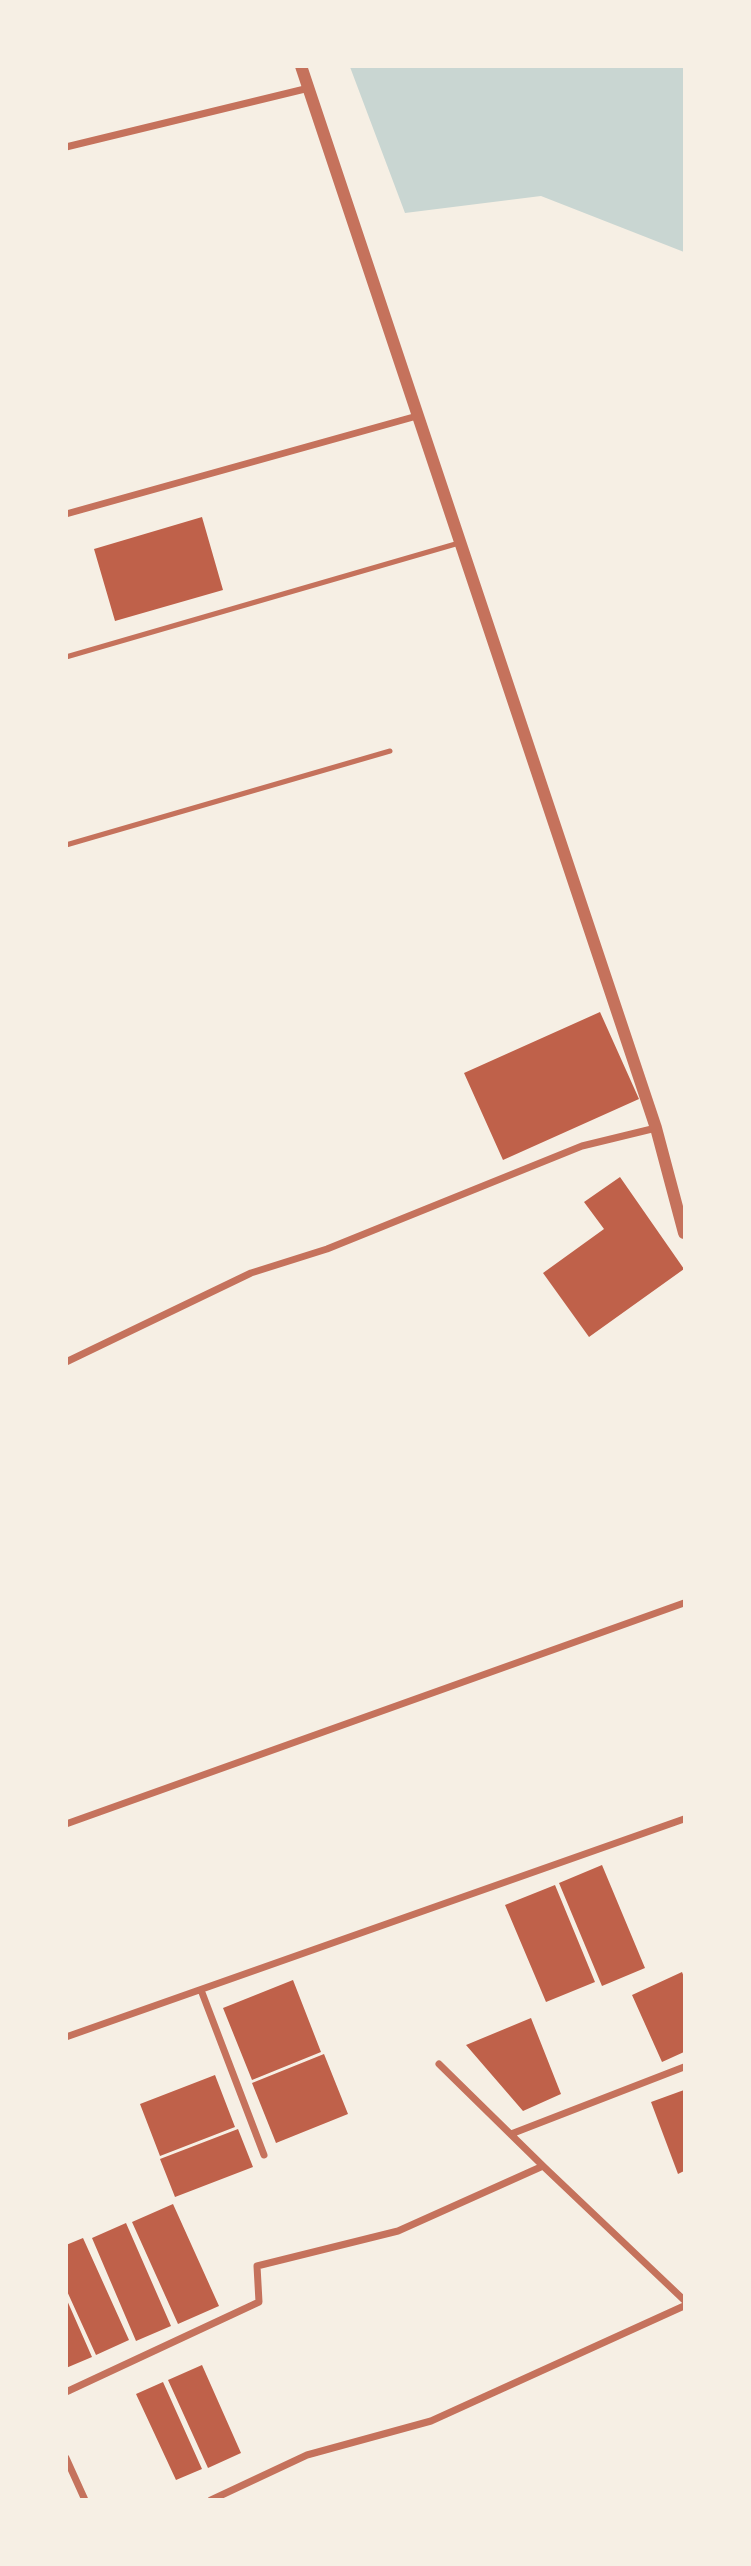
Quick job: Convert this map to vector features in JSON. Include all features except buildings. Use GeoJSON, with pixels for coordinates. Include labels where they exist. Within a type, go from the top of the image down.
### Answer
{"type":"FeatureCollection","features":[{"type":"Feature","properties":{"kind":"street"},"geometry":{"type":"LineString","coordinates":[[301,66],[656,1128],[684,1233]]}},
{"type":"Feature","properties":{"kind":"street"},"geometry":{"type":"LineString","coordinates":[[66,147],[309,88]]}},
{"type":"Feature","properties":{"kind":"street"},"geometry":{"type":"LineString","coordinates":[[66,514],[417,416]]}},
{"type":"Feature","properties":{"kind":"street"},"geometry":{"type":"LineString","coordinates":[[66,1362],[251,1273],[327,1249],[582,1146],[656,1128]]}},
{"type":"Feature","properties":{"kind":"street"},"geometry":{"type":"LineString","coordinates":[[66,1824],[684,1603]]}},
{"type":"Feature","properties":{"kind":"street"},"geometry":{"type":"LineString","coordinates":[[66,2037],[684,1819]]}},
{"type":"Feature","properties":{"kind":"street"},"geometry":{"type":"LineString","coordinates":[[201,1990],[264,2155]]}},
{"type":"Feature","properties":{"kind":"street"},"geometry":{"type":"LineString","coordinates":[[439,2064],[684,2300]]}},
{"type":"Feature","properties":{"kind":"street"},"geometry":{"type":"LineString","coordinates":[[511,2134],[684,2067]]}},
{"type":"Feature","properties":{"kind":"street"},"geometry":{"type":"LineString","coordinates":[[66,2392],[259,2302],[257,2266],[398,2231],[543,2166]]}},
{"type":"Feature","properties":{"kind":"street"},"geometry":{"type":"LineString","coordinates":[[211,2500],[307,2455],[431,2421],[684,2306]]}},
{"type":"Feature","properties":{"kind":"street"},"geometry":{"type":"LineString","coordinates":[[66,2458],[85,2500]]}},
{"type":"Feature","properties":{"kind":"lane"},"geometry":{"type":"LineString","coordinates":[[66,657],[459,543]]}},
{"type":"Feature","properties":{"kind":"lane"},"geometry":{"type":"LineString","coordinates":[[66,845],[390,751]]}},
{"type":"Feature","properties":{"kind":"shaded area"},"geometry":{"type":"Polygon","coordinates":[[[350,67],[684,67],[684,252],[541,196],[405,213],[350,67]]]}}]}
